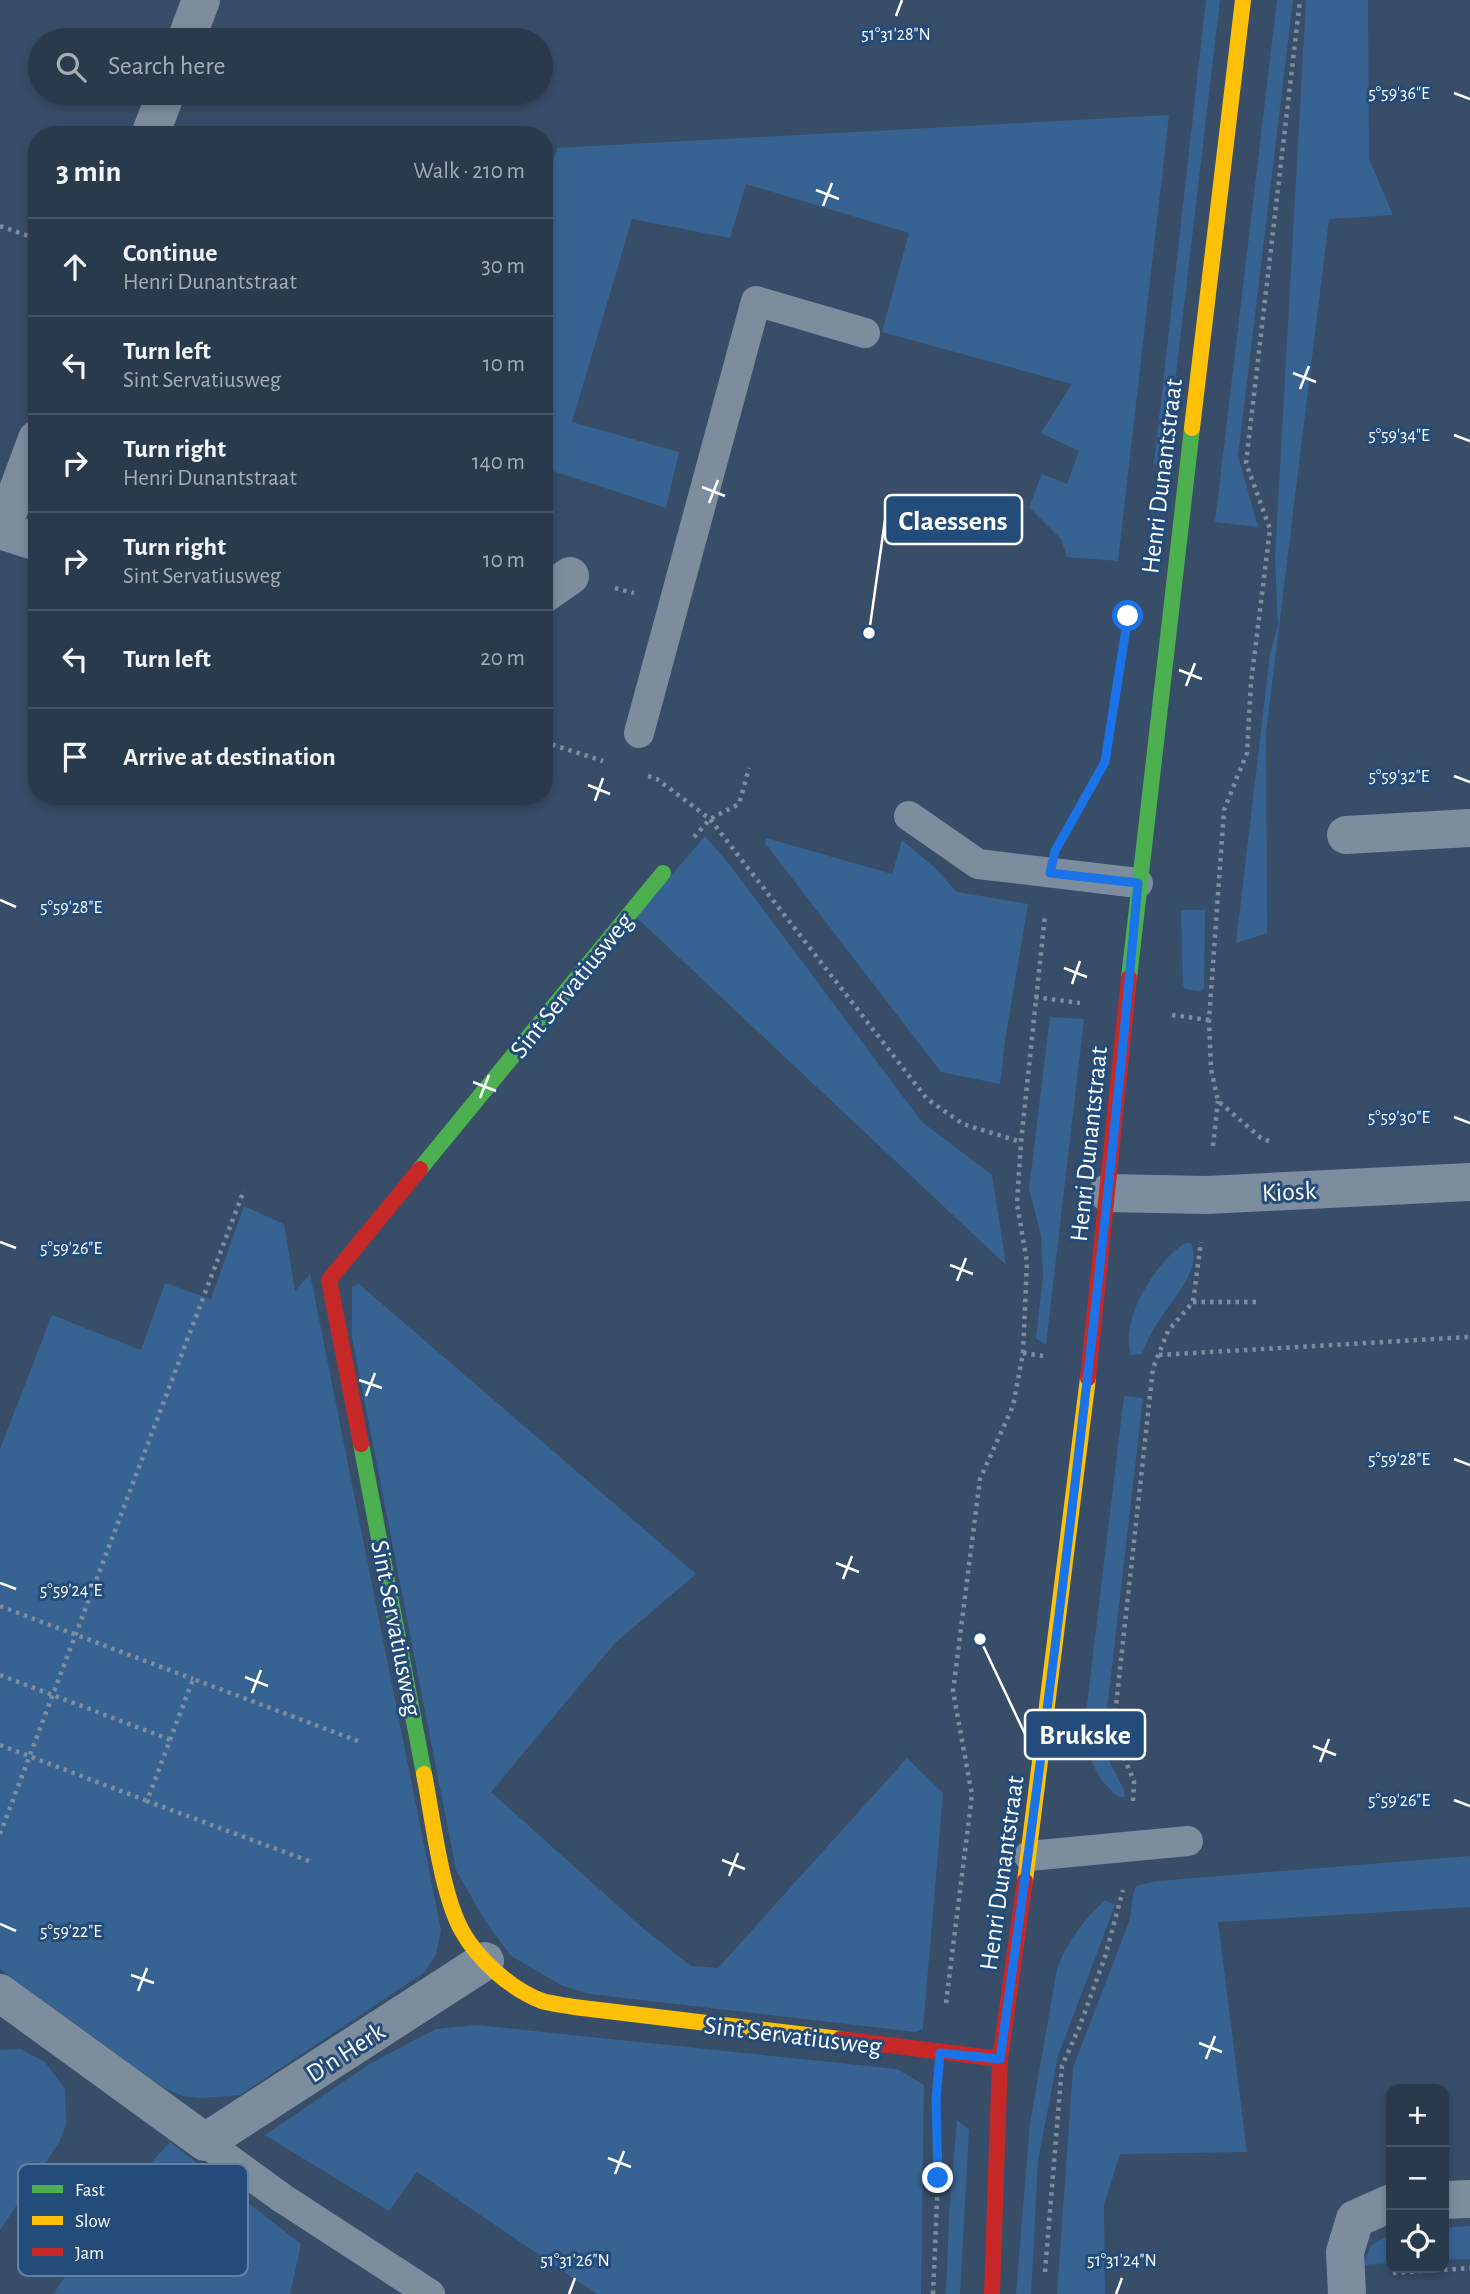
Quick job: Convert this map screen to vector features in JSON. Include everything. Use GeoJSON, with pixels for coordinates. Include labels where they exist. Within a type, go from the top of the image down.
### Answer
{"type":"FeatureCollection","features":[{"type":"Feature","properties":{"kind":"street"},"geometry":{"type":"LineString","coordinates":[[190,28],[201,0]]}},
{"type":"Feature","properties":{"kind":"street","name":"Henri Dunantstraat"},"geometry":{"type":"LineString","coordinates":[[992,2294],[1000,2059],[1029,1856],[1082,1431],[1138,883],[1243,0]]}},
{"type":"Feature","properties":{"kind":"street"},"geometry":{"type":"LineString","coordinates":[[153,126],[161,105]]}},
{"type":"Feature","properties":{"kind":"street"},"geometry":{"type":"LineString","coordinates":[[28,463],[0,530],[28,539]]}},
{"type":"Feature","properties":{"kind":"street"},"geometry":{"type":"LineString","coordinates":[[1346,835],[1470,828]]}},
{"type":"Feature","properties":{"kind":"street","name":"Sint Servatiusweg"},"geometry":{"type":"LineString","coordinates":[[663,873],[329,1280],[447,1891],[462,1931],[485,1961],[514,1986],[543,2001],[1000,2059]]}},
{"type":"Feature","properties":{"kind":"street","name":"Kiosk"},"geometry":{"type":"LineString","coordinates":[[1108,1193],[1207,1195],[1470,1182]]}},
{"type":"Feature","properties":{"kind":"street","name":"D'n Herk"},"geometry":{"type":"LineString","coordinates":[[205,2142],[485,1961]]}},
{"type":"Feature","properties":{"kind":"street"},"geometry":{"type":"LineString","coordinates":[[0,1993],[205,2142]]}},
{"type":"Feature","properties":{"kind":"street"},"geometry":{"type":"LineString","coordinates":[[1449,2200],[1470,2199]]}},
{"type":"Feature","properties":{"kind":"street"},"geometry":{"type":"LineString","coordinates":[[1347,2285],[1345,2252],[1355,2219],[1386,2203]]}},
{"type":"Feature","properties":{"kind":"lane"},"geometry":{"type":"LineString","coordinates":[[639,733],[756,301],[865,333]]}},
{"type":"Feature","properties":{"kind":"lane"},"geometry":{"type":"LineString","coordinates":[[909,816],[978,864],[1138,883]]}},
{"type":"Feature","properties":{"kind":"lane"},"geometry":{"type":"LineString","coordinates":[[1029,1856],[1188,1842]]}},
{"type":"Feature","properties":{"kind":"lane"},"geometry":{"type":"LineString","coordinates":[[205,2142],[235,2164]]}},
{"type":"Feature","properties":{"kind":"lane"},"geometry":{"type":"LineString","coordinates":[[248,2173],[430,2294]]}},
{"type":"Feature","properties":{"kind":"path","name":"Kiosk"},"geometry":{"type":"LineString","coordinates":[[1272,1142],[1261,1138],[1218,1101],[1211,1069],[1209,1020],[1224,810],[1247,753],[1251,683],[1270,529],[1245,463],[1300,0]]}},
{"type":"Feature","properties":{"kind":"path"},"geometry":{"type":"LineString","coordinates":[[0,226],[28,236]]}},
{"type":"Feature","properties":{"kind":"path"},"geometry":{"type":"LineString","coordinates":[[557,585],[674,603]]}},
{"type":"Feature","properties":{"kind":"path","name":"Henri Dunantstraat"},"geometry":{"type":"LineString","coordinates":[[933,2294],[938,2178],[936,2100],[972,1795],[953,1691],[954,1678],[980,1479],[1013,1406],[1023,1353],[1027,1262],[1017,1204],[1035,997],[1050,873],[1055,851],[1105,762]]}},
{"type":"Feature","properties":{"kind":"path"},"geometry":{"type":"LineString","coordinates":[[749,768],[739,804],[710,819],[927,1099],[963,1124],[1021,1142]]}},
{"type":"Feature","properties":{"kind":"path"},"geometry":{"type":"LineString","coordinates":[[0,1834],[244,1190]]}},
{"type":"Feature","properties":{"kind":"path"},"geometry":{"type":"LineString","coordinates":[[1193,1302],[1256,1302]]}},
{"type":"Feature","properties":{"kind":"path"},"geometry":{"type":"LineString","coordinates":[[1158,1354],[1470,1337]]}},
{"type":"Feature","properties":{"kind":"path"},"geometry":{"type":"LineString","coordinates":[[1044,2281],[1062,2066],[1105,1957],[1122,1896],[1129,1848],[1134,1781],[1113,1733],[1153,1368]]}},
{"type":"Feature","properties":{"kind":"path"},"geometry":{"type":"LineString","coordinates":[[0,1606],[358,1741]]}},
{"type":"Feature","properties":{"kind":"path"},"geometry":{"type":"LineString","coordinates":[[0,1675],[171,1740]]}},
{"type":"Feature","properties":{"kind":"path"},"geometry":{"type":"LineString","coordinates":[[147,1801],[193,1679]]}},
{"type":"Feature","properties":{"kind":"path"},"geometry":{"type":"LineString","coordinates":[[0,1745],[309,1861]]}},
{"type":"Feature","properties":{"kind":"path"},"geometry":{"type":"LineString","coordinates":[[1347,2285],[1470,2268]]}},
{"type":"Feature","properties":{"kind":"shaded area"},"geometry":{"type":"Polygon","coordinates":[[[1206,0],[1220,0],[1165,467],[1154,464],[1206,0]]]}},
{"type":"Feature","properties":{"kind":"shaded area"},"geometry":{"type":"Polygon","coordinates":[[[1277,0],[1293,0],[1238,456],[1258,527],[1215,522],[1277,0]]]}},
{"type":"Feature","properties":{"kind":"shaded area"},"geometry":{"type":"Polygon","coordinates":[[[1306,0],[1368,0],[1369,159],[1393,215],[1329,219],[1266,733],[1267,933],[1236,943],[1270,654],[1278,625],[1275,558],[1306,0]]]}},
{"type":"Feature","properties":{"kind":"shaded area"},"geometry":{"type":"Polygon","coordinates":[[[1169,115],[1118,561],[1067,557],[1061,539],[1029,507],[1042,474],[1067,484],[1079,451],[1041,433],[1072,384],[882,332],[909,233],[746,184],[730,238],[632,219],[572,422],[679,452],[666,508],[553,471],[553,162],[557,148],[1169,115]]]}},
{"type":"Feature","properties":{"kind":"shaded area"},"geometry":{"type":"Polygon","coordinates":[[[705,836],[729,864],[922,1122],[992,1175],[1006,1265],[636,917],[705,836]]]}},
{"type":"Feature","properties":{"kind":"shaded area"},"geometry":{"type":"Polygon","coordinates":[[[766,838],[892,874],[902,840],[934,867],[957,892],[1028,904],[1000,1084],[941,1072],[765,843],[766,838]]]}},
{"type":"Feature","properties":{"kind":"shaded area"},"geometry":{"type":"Polygon","coordinates":[[[1181,910],[1205,910],[1204,988],[1200,991],[1185,989],[1183,985],[1181,910]]]}},
{"type":"Feature","properties":{"kind":"shaded area"},"geometry":{"type":"Polygon","coordinates":[[[1050,1017],[1084,1019],[1046,1345],[1036,1338],[1043,1277],[1041,1235],[1029,1189],[1050,1017]]]}},
{"type":"Feature","properties":{"kind":"shaded area"},"geometry":{"type":"Polygon","coordinates":[[[244,1206],[284,1224],[295,1291],[310,1274],[441,1930],[436,1954],[425,1972],[240,2095],[203,2098],[183,2096],[162,2087],[0,1969],[0,1449],[52,1315],[141,1350],[165,1283],[211,1299],[244,1206]]]}},
{"type":"Feature","properties":{"kind":"shaded area"},"geometry":{"type":"Polygon","coordinates":[[[1185,1243],[1191,1243],[1194,1253],[1190,1273],[1155,1327],[1142,1354],[1131,1355],[1130,1325],[1135,1309],[1152,1277],[1185,1243]]]}},
{"type":"Feature","properties":{"kind":"shaded area"},"geometry":{"type":"Polygon","coordinates":[[[359,1284],[696,1574],[615,1643],[491,1792],[645,1930],[691,1966],[718,1968],[907,1758],[943,1793],[923,2029],[915,2032],[590,1994],[563,1986],[511,1956],[484,1919],[456,1870],[352,1337],[352,1287],[359,1284]]]}},
{"type":"Feature","properties":{"kind":"shaded area"},"geometry":{"type":"Polygon","coordinates":[[[1124,1396],[1143,1398],[1105,1727],[1109,1761],[1124,1790],[1125,1797],[1119,1797],[1097,1772],[1087,1743],[1085,1721],[1124,1396]]]}},
{"type":"Feature","properties":{"kind":"shaded area"},"geometry":{"type":"Polygon","coordinates":[[[1470,1856],[1470,1907],[1218,1922],[1247,2152],[1120,2154],[1104,2205],[1105,2294],[1057,2294],[1073,2068],[1130,1919],[1136,1886],[1157,1881],[1470,1856]]]}},
{"type":"Feature","properties":{"kind":"shaded area"},"geometry":{"type":"Polygon","coordinates":[[[1105,1900],[1115,1905],[1058,2056],[1038,2161],[1031,2294],[1016,2294],[1030,2124],[1057,1969],[1076,1932],[1105,1900]]]}},
{"type":"Feature","properties":{"kind":"shaded area"},"geometry":{"type":"Polygon","coordinates":[[[476,2025],[897,2069],[924,2085],[921,2294],[597,2294],[417,2172],[389,2211],[265,2135],[371,2063],[436,2029],[476,2025]]]}},
{"type":"Feature","properties":{"kind":"shaded area"},"geometry":{"type":"Polygon","coordinates":[[[21,2049],[45,2062],[65,2089],[66,2124],[60,2141],[44,2164],[18,2164],[18,2203],[0,2230],[0,2050],[21,2049]]]}},
{"type":"Feature","properties":{"kind":"shaded area"},"geometry":{"type":"Polygon","coordinates":[[[957,2120],[969,2130],[960,2294],[946,2294],[949,2216],[957,2120]]]}},
{"type":"Feature","properties":{"kind":"shaded area"},"geometry":{"type":"Polygon","coordinates":[[[170,2142],[198,2164],[150,2164],[170,2142]]]}},
{"type":"Feature","properties":{"kind":"shaded area"},"geometry":{"type":"Polygon","coordinates":[[[248,2203],[301,2244],[290,2294],[53,2294],[66,2276],[248,2276],[248,2203]]]}},
{"type":"Feature","properties":{"kind":"shaded area"},"geometry":{"type":"Polygon","coordinates":[[[1470,2226],[1470,2259],[1449,2260],[1449,2228],[1470,2226]]]}},
{"type":"Feature","properties":{"kind":"shaded area"},"geometry":{"type":"Polygon","coordinates":[[[1386,2236],[1386,2263],[1363,2265],[1371,2246],[1386,2236]]]}},
{"type":"Feature","properties":{"kind":"traffic: fast"},"geometry":{"type":"LineString","coordinates":[[1129,978],[1192,428]]}},
{"type":"Feature","properties":{"kind":"traffic: fast"},"geometry":{"type":"LineString","coordinates":[[420,1169],[663,873]]}},
{"type":"Feature","properties":{"kind":"traffic: fast"},"geometry":{"type":"LineString","coordinates":[[361,1444],[424,1774]]}},
{"type":"Feature","properties":{"kind":"traffic: slow"},"geometry":{"type":"LineString","coordinates":[[1192,428],[1243,0]]}},
{"type":"Feature","properties":{"kind":"traffic: slow"},"geometry":{"type":"LineString","coordinates":[[1025,1881],[1088,1378]]}},
{"type":"Feature","properties":{"kind":"traffic: slow"},"geometry":{"type":"LineString","coordinates":[[424,1774],[448,1897],[462,1931],[486,1963],[519,1989],[542,2001],[574,2007],[840,2039]]}},
{"type":"Feature","properties":{"kind":"traffic: jam"},"geometry":{"type":"LineString","coordinates":[[1088,1378],[1129,978]]}},
{"type":"Feature","properties":{"kind":"traffic: jam"},"geometry":{"type":"LineString","coordinates":[[361,1444],[329,1280],[420,1169]]}},
{"type":"Feature","properties":{"kind":"traffic: jam"},"geometry":{"type":"LineString","coordinates":[[992,2294],[1000,2059],[1025,1881]]}},
{"type":"Feature","properties":{"kind":"traffic: jam"},"geometry":{"type":"LineString","coordinates":[[840,2039],[1000,2059]]}},
{"type":"Feature","properties":{"kind":"place","name":"Claessens"},"geometry":{"type":"Point","coordinates":[869,633]}},
{"type":"Feature","properties":{"kind":"place","name":"Brukske"},"geometry":{"type":"Point","coordinates":[980,1639]}},
{"type":"Feature","properties":{"kind":"route"},"geometry":{"type":"LineString","coordinates":[[938,2178],[936,2100],[940,2053],[1000,2059],[1029,1856],[1082,1431],[1138,883],[1050,873],[1055,851],[1105,762],[1128,616]]}}]}
